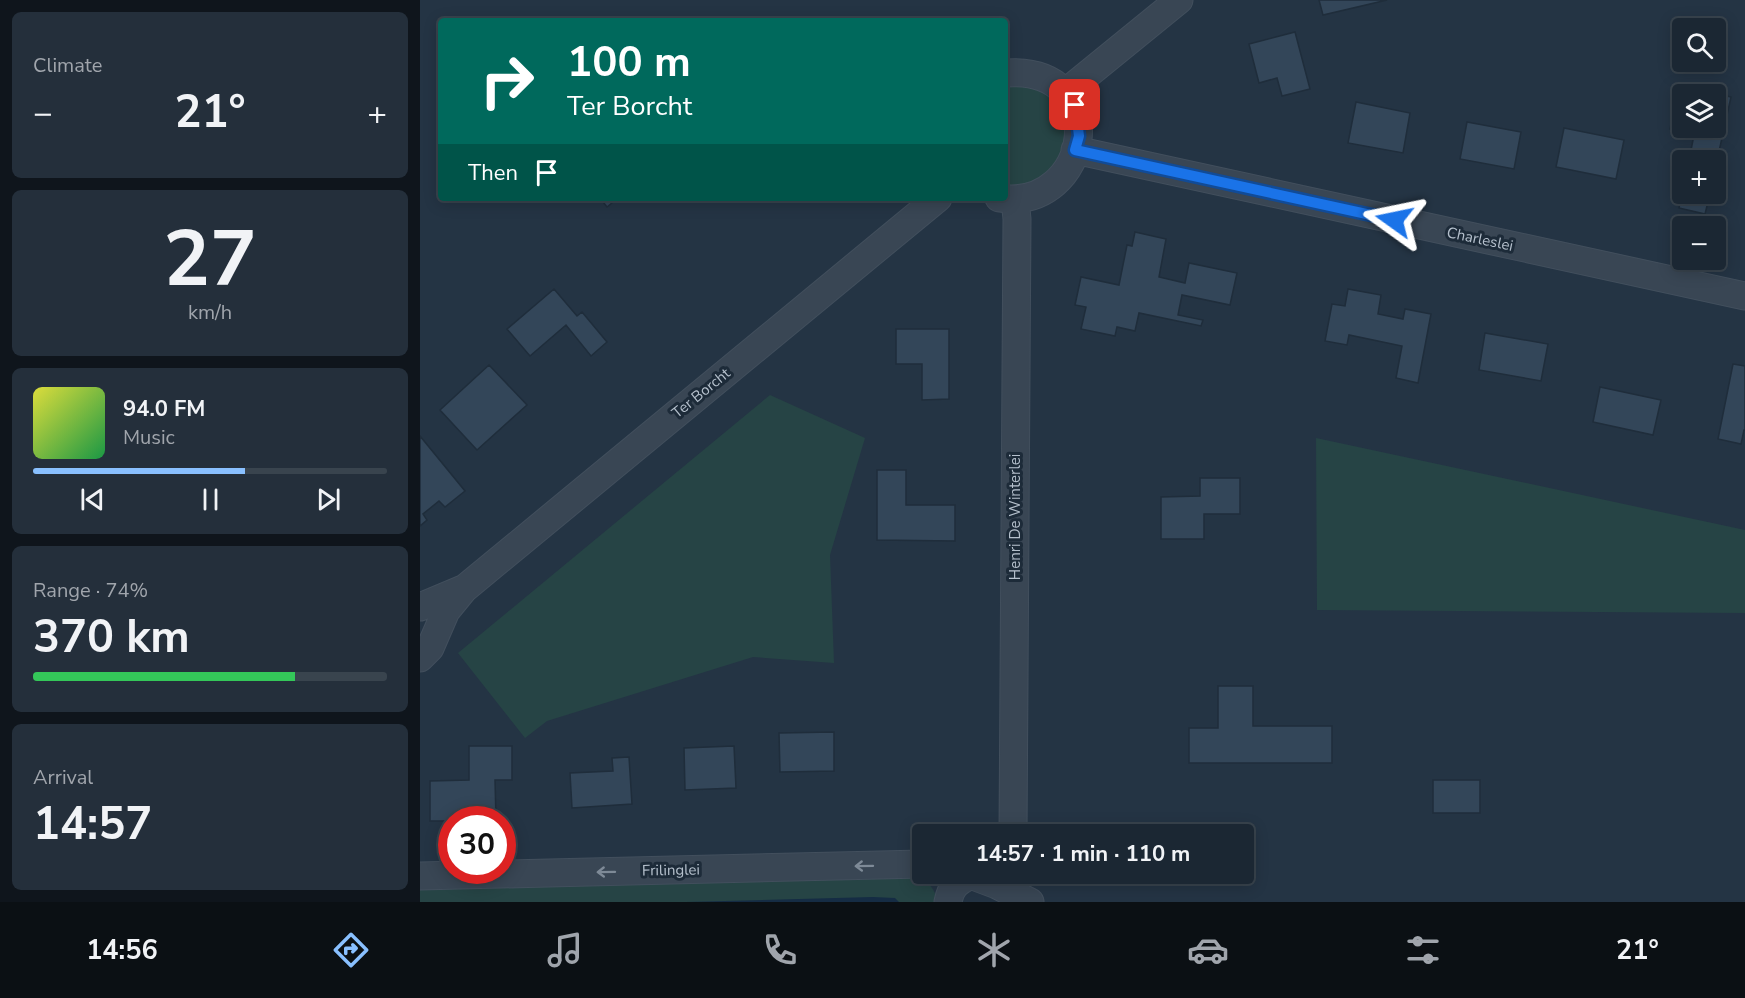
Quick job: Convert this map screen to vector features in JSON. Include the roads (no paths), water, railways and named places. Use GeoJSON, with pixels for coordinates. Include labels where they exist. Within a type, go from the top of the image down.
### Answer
{"type":"FeatureCollection","features":[{"type":"Feature","properties":{"kind":"street"},"geometry":{"type":"LineString","coordinates":[[1066,92],[1179,0]]}},
{"type":"Feature","properties":{"kind":"street"},"geometry":{"type":"LineString","coordinates":[[1008,73],[1020,72],[1034,75],[1052,81],[1066,92],[1075,105],[1079,136],[1068,169],[1056,184],[1037,194],[1008,199]]}},
{"type":"Feature","properties":{"kind":"street","name":"Charleslei"},"geometry":{"type":"LineString","coordinates":[[1075,150],[1745,296]]}},
{"type":"Feature","properties":{"kind":"street","name":"Ter Borcht"},"geometry":{"type":"LineString","coordinates":[[420,658],[430,648],[446,611],[464,589],[935,201]]}},
{"type":"Feature","properties":{"kind":"street","name":"Henri De Winterlei"},"geometry":{"type":"LineString","coordinates":[[1008,201],[1017,219],[1013,824]]}},
{"type":"Feature","properties":{"kind":"street","name":"Ter Borcht"},"geometry":{"type":"LineString","coordinates":[[420,607],[464,589]]}},
{"type":"Feature","properties":{"kind":"street","name":"Frilinglei"},"geometry":{"type":"LineString","coordinates":[[420,876],[912,864]]}},
{"type":"Feature","properties":{"kind":"street"},"geometry":{"type":"LineString","coordinates":[[948,902],[956,884]]}},
{"type":"Feature","properties":{"kind":"street"},"geometry":{"type":"LineString","coordinates":[[1001,884],[1018,889]]}},
{"type":"Feature","properties":{"kind":"water"},"geometry":{"type":"Polygon","coordinates":[[[895,898],[899,902],[686,902],[895,898]]]}}]}
